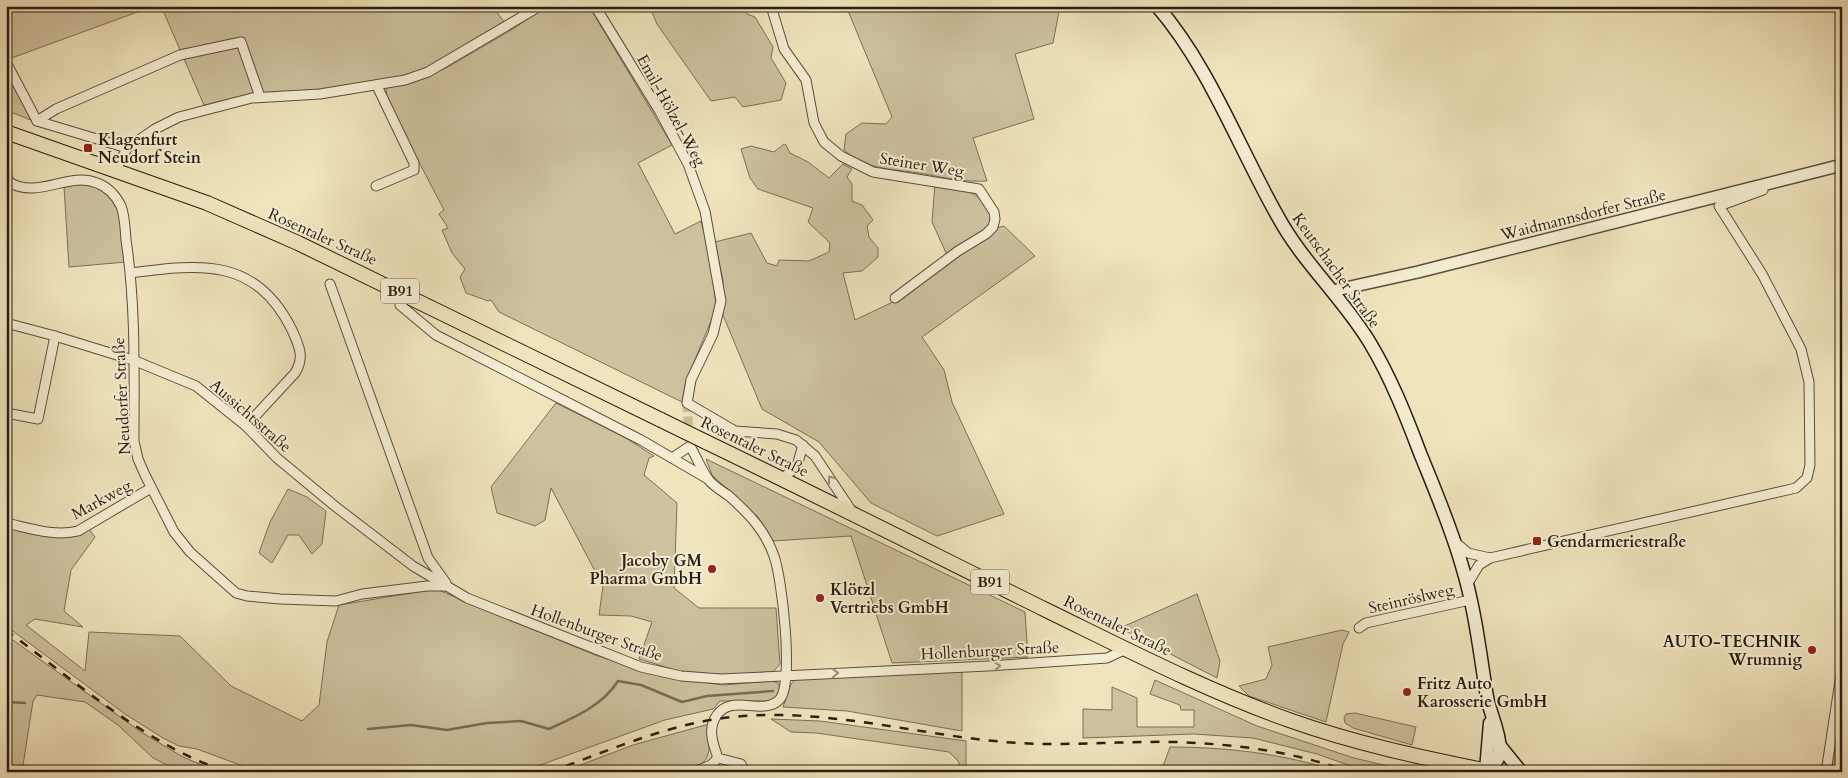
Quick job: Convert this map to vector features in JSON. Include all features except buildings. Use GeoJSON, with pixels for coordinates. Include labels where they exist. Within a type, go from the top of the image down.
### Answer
{"type":"FeatureCollection","features":[{"type":"Feature","properties":{"kind":"main road","name":"Keutschacher Straße"},"geometry":{"type":"LineString","coordinates":[[1157,6],[1195,61],[1295,246],[1353,315],[1387,373],[1402,406],[1455,542],[1467,585],[1491,716]]}},
{"type":"Feature","properties":{"kind":"main road","name":"Rosentaler Straße"},"geometry":{"type":"LineString","coordinates":[[6,132],[207,203],[307,247],[1126,649],[1242,703],[1290,720],[1421,759],[1490,771]]}},
{"type":"Feature","properties":{"kind":"main road"},"geometry":{"type":"LineString","coordinates":[[1490,771],[1499,760],[1500,746],[1491,716]]}},
{"type":"Feature","properties":{"kind":"main road"},"geometry":{"type":"LineString","coordinates":[[1490,771],[1491,716]]}},
{"type":"Feature","properties":{"kind":"main road"},"geometry":{"type":"LineString","coordinates":[[1500,746],[1521,772]]}},
{"type":"Feature","properties":{"kind":"street"},"geometry":{"type":"LineString","coordinates":[[116,170],[127,148],[179,117],[260,97],[320,94],[377,86],[428,72],[540,6]]}},
{"type":"Feature","properties":{"kind":"street","name":"Emil-Hölzel-Weg"},"geometry":{"type":"LineString","coordinates":[[595,6],[660,112],[688,164],[706,211],[722,301],[713,334],[691,380],[687,403],[735,431],[782,435],[803,445],[820,464],[855,515]]}},
{"type":"Feature","properties":{"kind":"street","name":"Steiner Weg"},"geometry":{"type":"LineString","coordinates":[[771,6],[784,49],[806,80],[814,123],[824,142],[841,156],[873,172],[979,189],[994,212],[993,227],[986,234],[958,251],[895,298]]}},
{"type":"Feature","properties":{"kind":"street"},"geometry":{"type":"LineString","coordinates":[[37,121],[56,109],[180,55],[241,42],[260,97]]}},
{"type":"Feature","properties":{"kind":"street"},"geometry":{"type":"LineString","coordinates":[[6,62],[37,121],[127,148]]}},
{"type":"Feature","properties":{"kind":"street"},"geometry":{"type":"LineString","coordinates":[[376,186],[414,170],[409,151],[377,86]]}},
{"type":"Feature","properties":{"kind":"street","name":"Waidmannsdorfer Straße"},"geometry":{"type":"LineString","coordinates":[[1332,291],[1418,272],[1842,165]]}},
{"type":"Feature","properties":{"kind":"street"},"geometry":{"type":"LineString","coordinates":[[1462,566],[1467,560],[1484,560],[1796,488],[1807,478],[1810,465],[1809,382],[1801,350],[1762,274],[1719,206],[1803,175]]}},
{"type":"Feature","properties":{"kind":"street","name":"Neudorfer Straße"},"geometry":{"type":"LineString","coordinates":[[7,180],[17,187],[28,189],[76,180],[96,182],[105,186],[114,195],[122,208],[132,273],[134,441],[138,459],[151,488],[174,532],[190,552],[230,588],[247,596],[336,600],[427,586],[447,586]]}},
{"type":"Feature","properties":{"kind":"street"},"geometry":{"type":"LineString","coordinates":[[132,273],[195,266],[228,272],[254,283],[286,319],[299,346],[300,365],[246,426]]}},
{"type":"Feature","properties":{"kind":"street","name":"Hollenburger Straße"},"geometry":{"type":"LineString","coordinates":[[330,284],[428,558],[447,586],[467,598],[641,667],[681,676],[721,679],[786,674],[988,666],[1107,658],[1126,649]]}},
{"type":"Feature","properties":{"kind":"street"},"geometry":{"type":"LineString","coordinates":[[400,305],[436,335],[641,440],[709,480],[749,513],[762,529],[775,558],[783,607],[786,674],[783,693],[775,703],[768,705],[731,705],[722,708],[715,717],[711,730],[712,742],[718,758]]}},
{"type":"Feature","properties":{"kind":"street","name":"Aussichtsstraße"},"geometry":{"type":"LineString","coordinates":[[6,323],[133,360],[196,386],[246,426],[277,458],[336,507],[413,566],[447,586]]}},
{"type":"Feature","properties":{"kind":"street"},"geometry":{"type":"LineString","coordinates":[[6,413],[38,419],[55,336]]}},
{"type":"Feature","properties":{"kind":"street"},"geometry":{"type":"LineString","coordinates":[[782,479],[797,466],[803,445]]}},
{"type":"Feature","properties":{"kind":"street"},"geometry":{"type":"LineString","coordinates":[[672,458],[690,446],[709,480]]}},
{"type":"Feature","properties":{"kind":"street","name":"Markweg"},"geometry":{"type":"LineString","coordinates":[[6,523],[53,532],[70,532],[78,530],[151,488]]}},
{"type":"Feature","properties":{"kind":"street"},"geometry":{"type":"LineString","coordinates":[[1455,542],[1468,553],[1484,560]]}},
{"type":"Feature","properties":{"kind":"street"},"geometry":{"type":"LineString","coordinates":[[1467,585],[1484,560]]}},
{"type":"Feature","properties":{"kind":"street","name":"Steinröslweg"},"geometry":{"type":"LineString","coordinates":[[1359,628],[1366,624],[1470,600]]}},
{"type":"Feature","properties":{"kind":"street"},"geometry":{"type":"LineString","coordinates":[[1826,772],[1842,668]]}},
{"type":"Feature","properties":{"kind":"street"},"geometry":{"type":"LineString","coordinates":[[694,772],[711,765],[718,758]]}},
{"type":"Feature","properties":{"kind":"street"},"geometry":{"type":"LineString","coordinates":[[718,758],[734,760],[741,764],[745,772]]}},
{"type":"Feature","properties":{"kind":"shaded area"},"geometry":{"type":"Polygon","coordinates":[[[6,6],[154,6],[6,60],[6,6]]]}},
{"type":"Feature","properties":{"kind":"shaded area"},"geometry":{"type":"Polygon","coordinates":[[[161,6],[492,6],[505,23],[426,69],[408,75],[355,86],[244,96],[204,105],[161,6]]]}},
{"type":"Feature","properties":{"kind":"shaded area"},"geometry":{"type":"Polygon","coordinates":[[[546,6],[589,6],[672,145],[638,163],[675,234],[701,221],[713,269],[716,309],[686,381],[682,402],[499,312],[491,300],[488,301],[466,293],[460,277],[465,269],[452,253],[442,230],[448,228],[439,214],[444,210],[387,101],[386,88],[425,77],[446,68],[513,29],[546,6]]]}},
{"type":"Feature","properties":{"kind":"shaded area"},"geometry":{"type":"Polygon","coordinates":[[[651,6],[740,6],[747,14],[755,17],[773,47],[771,58],[786,83],[781,100],[743,107],[735,97],[711,101],[657,24],[650,8],[651,6]]]}},
{"type":"Feature","properties":{"kind":"shaded area"},"geometry":{"type":"Polygon","coordinates":[[[846,6],[1060,6],[1053,43],[1015,54],[1034,119],[973,138],[987,181],[956,180],[873,166],[853,157],[844,150],[846,134],[862,123],[886,124],[892,117],[846,6]]]}},
{"type":"Feature","properties":{"kind":"shaded area"},"geometry":{"type":"Polygon","coordinates":[[[6,68],[33,121],[6,110],[6,68]]]}},
{"type":"Feature","properties":{"kind":"shaded area"},"geometry":{"type":"Polygon","coordinates":[[[784,144],[790,153],[808,162],[829,178],[843,164],[852,169],[847,177],[852,184],[852,201],[862,205],[873,220],[867,226],[869,237],[878,248],[878,257],[862,271],[843,273],[855,320],[895,301],[997,228],[1004,226],[1035,256],[922,337],[944,370],[952,402],[1004,514],[937,536],[871,503],[819,442],[762,409],[723,315],[723,281],[715,242],[751,233],[767,263],[777,266],[779,260],[809,261],[829,252],[830,243],[808,222],[813,208],[758,189],[750,178],[741,149],[751,146],[774,152],[784,144]]]}},
{"type":"Feature","properties":{"kind":"shaded area"},"geometry":{"type":"Polygon","coordinates":[[[83,183],[97,187],[114,202],[121,224],[126,262],[69,267],[64,187],[83,183]]]}},
{"type":"Feature","properties":{"kind":"shaded area"},"geometry":{"type":"Polygon","coordinates":[[[935,184],[954,187],[979,197],[989,212],[991,222],[984,231],[947,255],[932,222],[935,184]]]}},
{"type":"Feature","properties":{"kind":"shaded area"},"geometry":{"type":"Polygon","coordinates":[[[556,403],[626,438],[654,456],[649,458],[644,475],[677,503],[674,588],[699,608],[776,608],[780,664],[773,672],[722,676],[682,672],[639,659],[652,622],[631,616],[599,615],[603,586],[551,488],[545,520],[535,526],[497,513],[491,487],[556,403]]]}},
{"type":"Feature","properties":{"kind":"shaded area"},"geometry":{"type":"Polygon","coordinates":[[[706,459],[1025,612],[1028,657],[892,663],[851,536],[773,541],[758,517],[712,475],[706,459]]]}},
{"type":"Feature","properties":{"kind":"shaded area"},"geometry":{"type":"Polygon","coordinates":[[[288,489],[307,497],[326,511],[322,544],[312,554],[299,535],[288,535],[272,563],[259,553],[270,522],[288,489]]]}},
{"type":"Feature","properties":{"kind":"shaded area"},"geometry":{"type":"Polygon","coordinates":[[[6,527],[57,537],[89,529],[95,537],[71,570],[64,611],[83,627],[35,619],[26,625],[85,671],[89,632],[180,636],[231,686],[302,721],[319,705],[327,642],[339,605],[436,589],[595,655],[639,669],[677,679],[724,685],[771,681],[778,683],[779,691],[772,701],[720,701],[713,709],[665,720],[521,772],[259,772],[197,749],[179,746],[163,738],[125,714],[6,626],[6,527]]]}},
{"type":"Feature","properties":{"kind":"shaded area"},"geometry":{"type":"Polygon","coordinates":[[[1197,594],[1220,661],[1217,678],[1120,628],[1197,594]]]}},
{"type":"Feature","properties":{"kind":"shaded area"},"geometry":{"type":"Polygon","coordinates":[[[1342,630],[1349,632],[1343,644],[1326,722],[1249,696],[1239,686],[1266,679],[1272,665],[1268,647],[1342,630]]]}},
{"type":"Feature","properties":{"kind":"shaded area"},"geometry":{"type":"Polygon","coordinates":[[[6,635],[141,732],[183,757],[219,772],[181,772],[153,758],[118,725],[85,702],[37,695],[33,701],[22,772],[6,772],[6,635]]]}},
{"type":"Feature","properties":{"kind":"shaded area"},"geometry":{"type":"Polygon","coordinates":[[[962,671],[962,731],[847,711],[783,707],[791,684],[796,679],[962,671]]]}},
{"type":"Feature","properties":{"kind":"shaded area"},"geometry":{"type":"Polygon","coordinates":[[[1155,680],[1257,726],[1354,758],[1396,768],[1397,772],[1368,772],[1317,754],[1253,738],[1194,734],[1083,738],[1083,709],[1112,710],[1112,687],[1137,698],[1137,727],[1194,727],[1194,710],[1181,710],[1180,705],[1150,694],[1155,680]]]}},
{"type":"Feature","properties":{"kind":"shaded area"},"geometry":{"type":"Polygon","coordinates":[[[1355,713],[1416,727],[1412,745],[1353,728],[1345,723],[1344,718],[1346,714],[1355,713]]]}},
{"type":"Feature","properties":{"kind":"shaded area"},"geometry":{"type":"Polygon","coordinates":[[[771,719],[820,721],[966,741],[966,772],[959,772],[959,762],[949,752],[816,733],[791,732],[771,719]]]}},
{"type":"Feature","properties":{"kind":"shaded area"},"geometry":{"type":"Polygon","coordinates":[[[709,724],[709,751],[707,757],[699,765],[691,769],[680,772],[562,772],[633,745],[709,724]]]}},
{"type":"Feature","properties":{"kind":"shaded area"},"geometry":{"type":"Polygon","coordinates":[[[1170,747],[1213,748],[1277,756],[1340,772],[1161,772],[1170,747]]]}},
{"type":"Feature","properties":{"kind":"shaded area"},"geometry":{"type":"Polygon","coordinates":[[[1835,747],[1842,748],[1842,772],[1835,772],[1832,767],[1835,747]]]}},
{"type":"Feature","properties":{"kind":"waterway"},"geometry":{"type":"LineString","coordinates":[[368,729],[411,725],[447,730],[487,723],[521,721],[549,729],[596,704],[612,690],[618,681],[641,685],[682,702],[707,696],[773,691]]}},
{"type":"Feature","properties":{"kind":"waterway"},"geometry":{"type":"LineString","coordinates":[[6,702],[25,703]]}},
{"type":"Feature","properties":{"kind":"tunnel"},"geometry":{"type":"LineString","coordinates":[[687,403],[689,435]]}},
{"type":"Feature","properties":{"kind":"railway"},"geometry":{"type":"LineString","coordinates":[[6,630],[141,730],[170,747],[229,772]]}},
{"type":"Feature","properties":{"kind":"railway"},"geometry":{"type":"LineString","coordinates":[[549,772],[640,739],[686,725],[733,717],[769,715],[840,719],[982,740],[1018,743],[1174,742],[1241,747],[1307,759],[1350,772]]}},
{"type":"Feature","properties":{"kind":"place","name":"Klagenfurt Neudorf Stein"},"geometry":{"type":"Point","coordinates":[88,148]}},
{"type":"Feature","properties":{"kind":"place","name":"Gendarmeriestraße"},"geometry":{"type":"Point","coordinates":[1537,541]}},
{"type":"Feature","properties":{"kind":"place","name":"Jacoby GM Pharma GmbH"},"geometry":{"type":"Point","coordinates":[712,569]}},
{"type":"Feature","properties":{"kind":"place","name":"Klötzl Vertriebs GmbH"},"geometry":{"type":"Point","coordinates":[820,598]}},
{"type":"Feature","properties":{"kind":"place","name":"AUTO-TECHNIK Wrumnig"},"geometry":{"type":"Point","coordinates":[1812,650]}},
{"type":"Feature","properties":{"kind":"place","name":"Fritz Auto Karosserie GmbH"},"geometry":{"type":"Point","coordinates":[1407,692]}}]}
